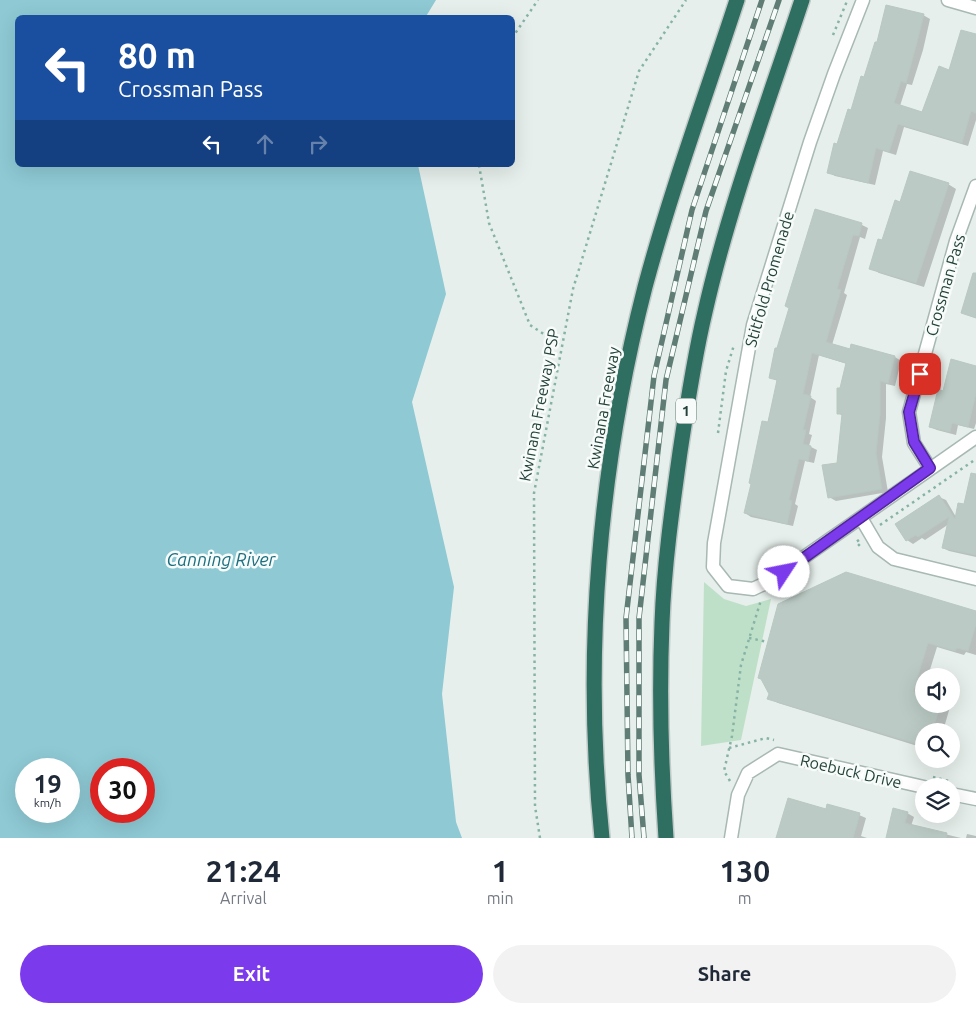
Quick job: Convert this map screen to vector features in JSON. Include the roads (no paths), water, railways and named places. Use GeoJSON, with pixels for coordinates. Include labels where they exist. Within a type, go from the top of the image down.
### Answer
{"type":"FeatureCollection","features":[{"type":"Feature","properties":{"kind":"highway","name":"Kwinana Freeway"},"geometry":{"type":"LineString","coordinates":[[602,838],[596,775],[595,606],[605,495],[622,395],[646,286],[670,203],[737,0]]}},
{"type":"Feature","properties":{"kind":"highway","name":"1"},"geometry":{"type":"LineString","coordinates":[[666,838],[661,755],[662,622],[671,522],[687,406],[705,312],[729,218],[802,0]]}},
{"type":"Feature","properties":{"kind":"street","name":"Stitfold Promenade"},"geometry":{"type":"LineString","coordinates":[[861,518],[770,581],[753,589],[728,586],[713,567],[714,543],[753,325],[810,142],[863,0]]}},
{"type":"Feature","properties":{"kind":"street"},"geometry":{"type":"LineString","coordinates":[[948,0],[976,8]]}},
{"type":"Feature","properties":{"kind":"street","name":"Crossman Pass"},"geometry":{"type":"LineString","coordinates":[[930,468],[914,442],[909,412],[956,241],[976,186]]}},
{"type":"Feature","properties":{"kind":"street"},"geometry":{"type":"LineString","coordinates":[[976,437],[861,518],[878,547],[894,559],[976,579]]}},
{"type":"Feature","properties":{"kind":"street","name":"Roebuck Drive"},"geometry":{"type":"LineString","coordinates":[[731,838],[738,795],[748,773],[778,754],[915,785]]}},
{"type":"Feature","properties":{"kind":"street"},"geometry":{"type":"LineString","coordinates":[[960,796],[976,799]]}},
{"type":"Feature","properties":{"kind":"water","name":"Canning River"},"geometry":{"type":"Polygon","coordinates":[[[0,0],[436,0],[427,15],[15,15],[15,167],[418,167],[446,294],[412,402],[454,587],[442,694],[456,822],[462,838],[0,838],[0,0]]]}},
{"type":"Feature","properties":{"kind":"railway"},"geometry":{"type":"LineString","coordinates":[[632,838],[628,775],[626,618],[654,376],[692,210],[762,0]]}},
{"type":"Feature","properties":{"kind":"railway"},"geometry":{"type":"LineString","coordinates":[[644,838],[639,775],[639,618],[666,380],[706,211],[779,0]]}}]}
